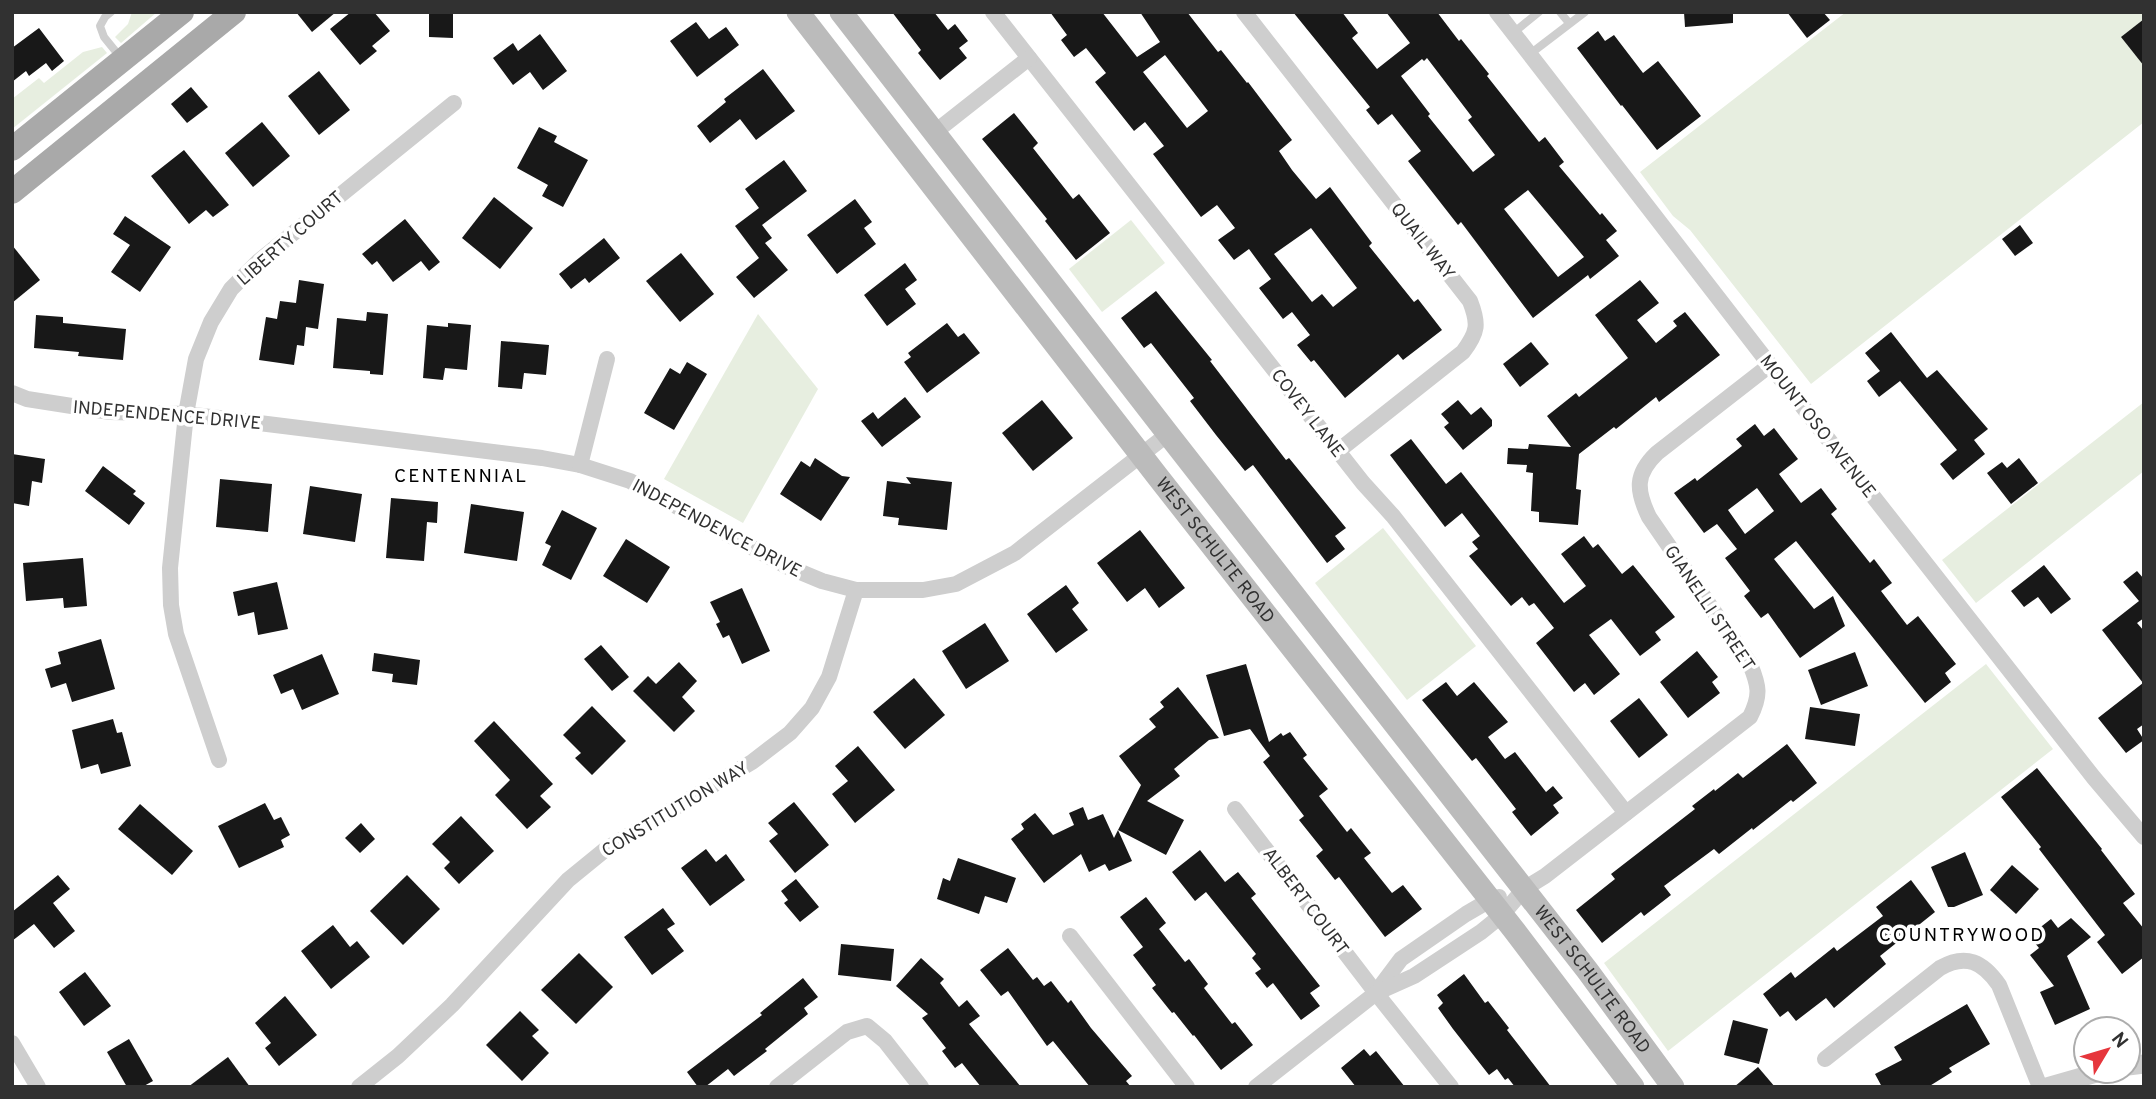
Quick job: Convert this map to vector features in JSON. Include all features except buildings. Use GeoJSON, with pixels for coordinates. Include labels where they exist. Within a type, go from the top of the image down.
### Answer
{"type":"FeatureCollection","features":[{"type":"Feature","properties":{"kind":"main road"},"geometry":{"type":"LineString","coordinates":[[12,149],[182,12]]}},
{"type":"Feature","properties":{"kind":"main road"},"geometry":{"type":"LineString","coordinates":[[12,192],[234,12]]}},
{"type":"Feature","properties":{"kind":"main road","name":"WEST SCHULTE ROAD"},"geometry":{"type":"LineString","coordinates":[[798,12],[1496,907],[1633,1087]]}},
{"type":"Feature","properties":{"kind":"main road","name":"WEST SCHULTE ROAD"},"geometry":{"type":"LineString","coordinates":[[841,12],[1587,970],[1673,1087]]}},
{"type":"Feature","properties":{"kind":"street","name":"COVEY LANE"},"geometry":{"type":"LineString","coordinates":[[993,12],[1626,813]]}},
{"type":"Feature","properties":{"kind":"street","name":"QUAIL WAY"},"geometry":{"type":"LineString","coordinates":[[1244,12],[1470,301],[1476,316],[1475,336],[1463,352],[1338,451]]}},
{"type":"Feature","properties":{"kind":"street","name":"MOUNT OSO AVENUE"},"geometry":{"type":"LineString","coordinates":[[1497,12],[1770,365],[2094,778],[2144,837]]}},
{"type":"Feature","properties":{"kind":"street"},"geometry":{"type":"LineString","coordinates":[[935,132],[1029,58]]}},
{"type":"Feature","properties":{"kind":"street","name":"LIBERTY COURT"},"geometry":{"type":"LineString","coordinates":[[219,760],[176,634],[171,605],[170,568],[186,414],[195,359],[211,322],[231,289],[258,261],[454,103]]}},
{"type":"Feature","properties":{"kind":"street"},"geometry":{"type":"LineString","coordinates":[[580,465],[607,359]]}},
{"type":"Feature","properties":{"kind":"street","name":"GIANELLI STREET"},"geometry":{"type":"LineString","coordinates":[[1376,993],[1401,959],[1524,889],[1750,717],[1758,702],[1758,682],[1749,664],[1649,517],[1640,498],[1640,480],[1646,464],[1657,453],[1770,365]]}},
{"type":"Feature","properties":{"kind":"street","name":"INDEPENDENCE DRIVE"},"geometry":{"type":"LineString","coordinates":[[12,393],[27,399],[110,412],[186,414],[580,465],[630,481],[786,566],[822,581],[856,590],[923,590],[956,584],[1015,553],[1168,434]]}},
{"type":"Feature","properties":{"kind":"street","name":"CONSTITUTION WAY"},"geometry":{"type":"LineString","coordinates":[[359,1087],[398,1056],[452,1005],[568,880],[606,849],[752,762],[790,733],[813,708],[829,677],[856,590]]}},
{"type":"Feature","properties":{"kind":"street","name":"ALBERT COURT"},"geometry":{"type":"LineString","coordinates":[[1235,809],[1451,1087]]}},
{"type":"Feature","properties":{"kind":"street","name":"GIANELLI STREET"},"geometry":{"type":"LineString","coordinates":[[1256,1087],[1376,993],[1414,976],[1480,932],[1496,907]]}},
{"type":"Feature","properties":{"kind":"street"},"geometry":{"type":"LineString","coordinates":[[1070,936],[1187,1087]]}},
{"type":"Feature","properties":{"kind":"street"},"geometry":{"type":"LineString","coordinates":[[1825,1059],[1940,968],[1955,961],[1967,961],[1979,964],[1999,985],[2040,1087]]}},
{"type":"Feature","properties":{"kind":"street"},"geometry":{"type":"LineString","coordinates":[[777,1087],[847,1032],[867,1026],[885,1041],[921,1087]]}},
{"type":"Feature","properties":{"kind":"street"},"geometry":{"type":"LineString","coordinates":[[12,1042],[38,1087]]}},
{"type":"Feature","properties":{"kind":"street"},"geometry":{"type":"LineString","coordinates":[[2047,1087],[2072,1080]]}},
{"type":"Feature","properties":{"kind":"lane"},"geometry":{"type":"LineString","coordinates":[[111,12],[100,26],[104,37],[123,61]]}},
{"type":"Feature","properties":{"kind":"lane"},"geometry":{"type":"LineString","coordinates":[[1513,33],[1539,12]]}},
{"type":"Feature","properties":{"kind":"lane"},"geometry":{"type":"LineString","coordinates":[[1560,12],[1569,23]]}},
{"type":"Feature","properties":{"kind":"lane"},"geometry":{"type":"LineString","coordinates":[[1530,54],[1585,12]]}},
{"type":"Feature","properties":{"kind":"shaded area"},"geometry":{"type":"Polygon","coordinates":[[[132,12],[157,12],[121,43],[115,37],[128,24],[132,12]]]}},
{"type":"Feature","properties":{"kind":"shaded area"},"geometry":{"type":"Polygon","coordinates":[[[1846,12],[2144,12],[2144,122],[1811,384],[1690,230],[1673,216],[1640,172],[1846,12]]]}},
{"type":"Feature","properties":{"kind":"shaded area"},"geometry":{"type":"Polygon","coordinates":[[[102,47],[107,53],[12,129],[12,99],[39,78],[44,83],[83,52],[102,47]]]}},
{"type":"Feature","properties":{"kind":"shaded area"},"geometry":{"type":"Polygon","coordinates":[[[1131,220],[1165,263],[1102,312],[1069,269],[1131,220]]]}},
{"type":"Feature","properties":{"kind":"shaded area"},"geometry":{"type":"Polygon","coordinates":[[[758,314],[818,389],[743,523],[664,479],[758,314]]]}},
{"type":"Feature","properties":{"kind":"shaded area"},"geometry":{"type":"Polygon","coordinates":[[[2144,402],[2144,471],[1976,603],[1942,560],[2144,402]]]}},
{"type":"Feature","properties":{"kind":"shaded area"},"geometry":{"type":"Polygon","coordinates":[[[1383,528],[1476,646],[1407,700],[1315,583],[1383,528]]]}},
{"type":"Feature","properties":{"kind":"shaded area"},"geometry":{"type":"Polygon","coordinates":[[[1986,664],[2053,749],[1668,1051],[1604,963],[1986,664]]]}},
{"type":"Feature","properties":{"kind":"district","name":"CENTENNIAL"},"geometry":{"type":"Point","coordinates":[461,475]}},
{"type":"Feature","properties":{"kind":"district","name":"COUNTRYWOOD"},"geometry":{"type":"Point","coordinates":[1962,934]}}]}
